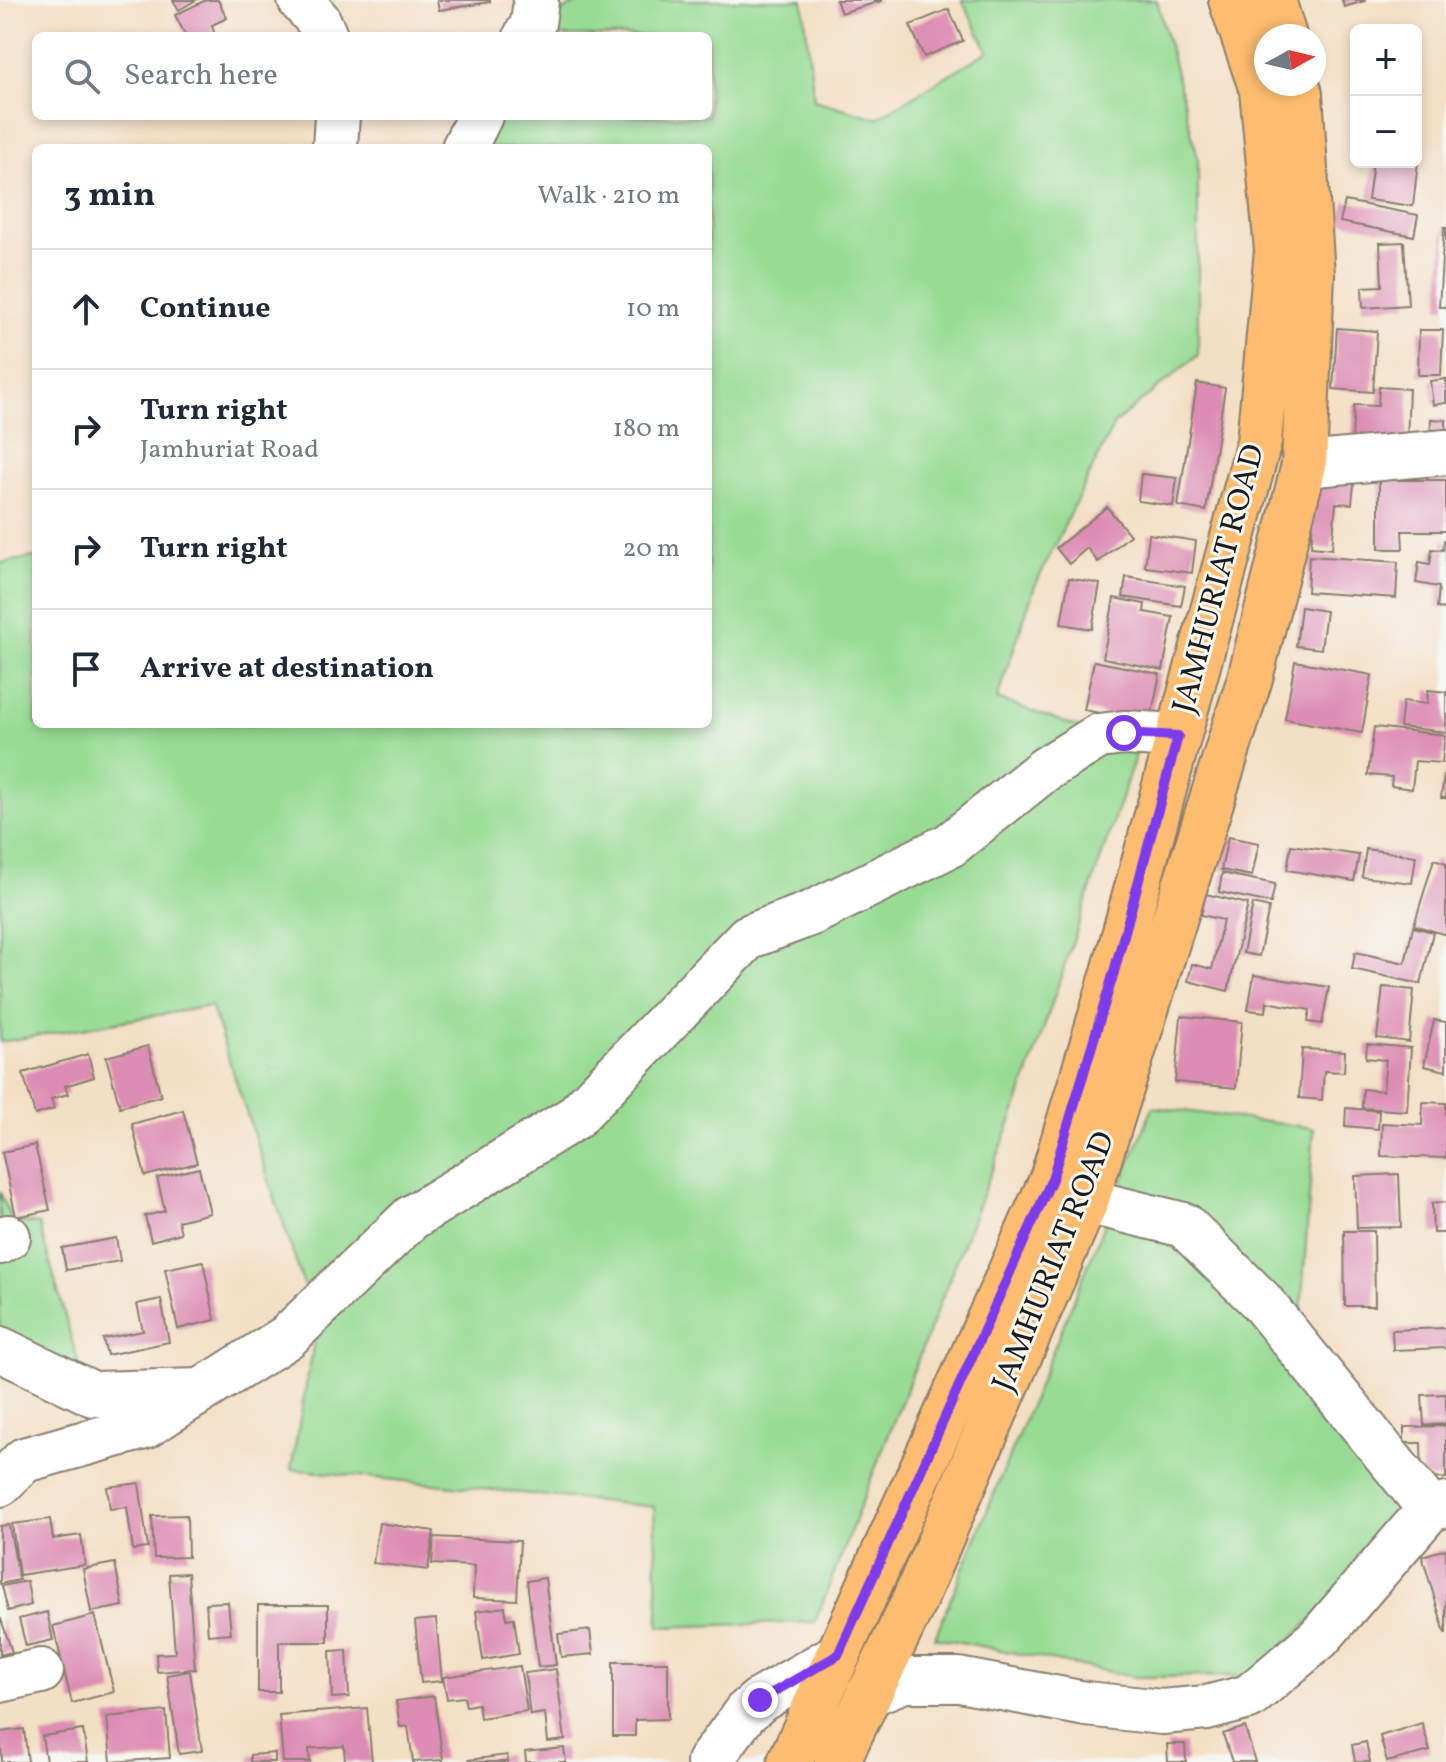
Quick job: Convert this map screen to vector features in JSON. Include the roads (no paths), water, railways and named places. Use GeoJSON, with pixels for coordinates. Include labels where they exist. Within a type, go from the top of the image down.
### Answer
{"type":"FeatureCollection","features":[{"type":"Feature","properties":{"kind":"main road","name":"JAMHURIAT ROAD"},"geometry":{"type":"LineString","coordinates":[[790,1762],[1052,1179],[1114,972],[1259,442],[1277,250],[1262,90],[1231,0]]}},
{"type":"Feature","properties":{"kind":"main road"},"geometry":{"type":"LineString","coordinates":[[1273,0],[1282,24]]}},
{"type":"Feature","properties":{"kind":"main road","name":"JAMHURIAT ROAD"},"geometry":{"type":"LineString","coordinates":[[837,1762],[913,1603],[1086,1201],[1250,678],[1304,465],[1312,275],[1300,96]]}},
{"type":"Feature","properties":{"kind":"street"},"geometry":{"type":"LineString","coordinates":[[300,0],[318,20],[323,32]]}},
{"type":"Feature","properties":{"kind":"street"},"geometry":{"type":"LineString","coordinates":[[528,32],[533,24],[536,0]]}},
{"type":"Feature","properties":{"kind":"street"},"geometry":{"type":"LineString","coordinates":[[1290,24],[1297,0]]}},
{"type":"Feature","properties":{"kind":"street"},"geometry":{"type":"LineString","coordinates":[[335,144],[337,120]]}},
{"type":"Feature","properties":{"kind":"street"},"geometry":{"type":"LineString","coordinates":[[466,144],[478,120]]}},
{"type":"Feature","properties":{"kind":"street"},"geometry":{"type":"LineString","coordinates":[[1304,465],[1446,452]]}},
{"type":"Feature","properties":{"kind":"street"},"geometry":{"type":"LineString","coordinates":[[0,1484],[24,1460],[144,1427],[287,1337],[411,1218],[574,1118],[748,937],[812,913],[950,845],[1044,770],[1099,736],[1124,733],[1178,736]]}},
{"type":"Feature","properties":{"kind":"street"},"geometry":{"type":"LineString","coordinates":[[869,1694],[904,1680],[959,1680],[1086,1704],[1162,1712],[1207,1708],[1249,1697],[1319,1638],[1438,1507],[1260,1300],[1184,1225],[1086,1201]]}},
{"type":"Feature","properties":{"kind":"street"},"geometry":{"type":"LineString","coordinates":[[0,1349],[93,1394],[204,1391]]}},
{"type":"Feature","properties":{"kind":"street"},"geometry":{"type":"LineString","coordinates":[[709,1762],[745,1713],[760,1700],[838,1655]]}}]}
